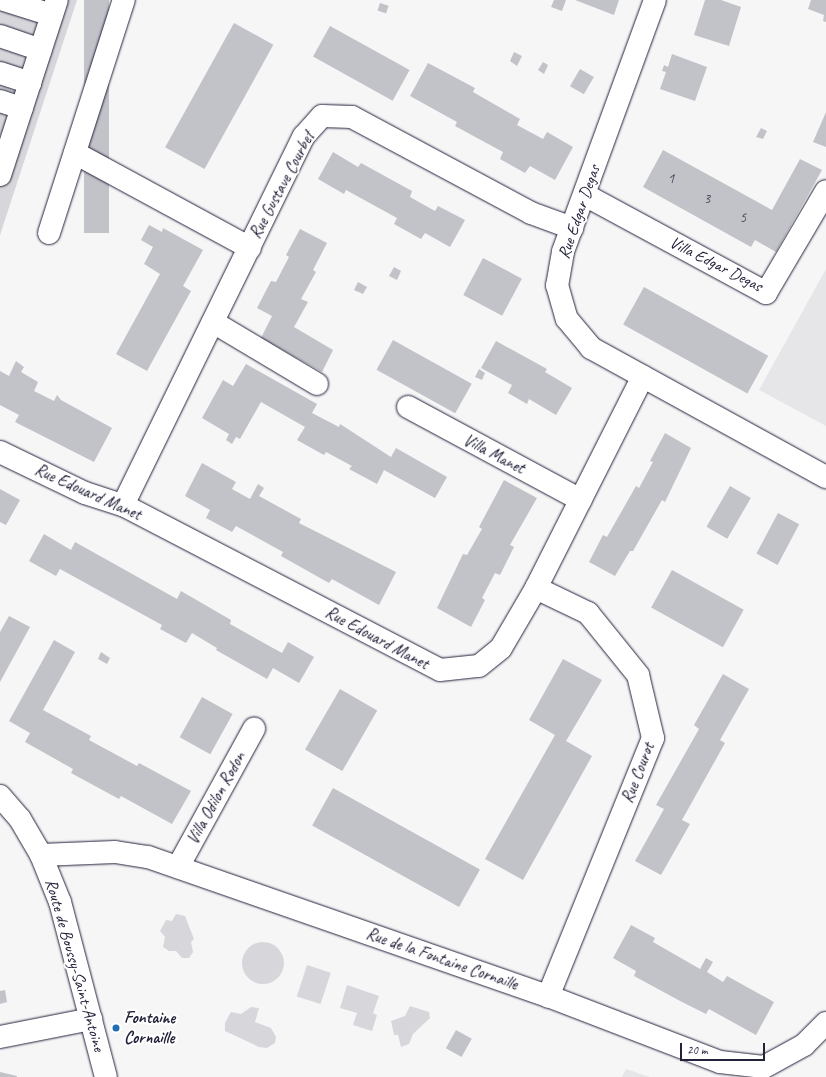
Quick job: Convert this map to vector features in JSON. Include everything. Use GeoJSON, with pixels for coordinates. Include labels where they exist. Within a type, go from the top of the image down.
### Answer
{"type":"FeatureCollection","features":[{"type":"Feature","properties":{"kind":"street"},"geometry":{"type":"LineString","coordinates":[[2,163],[7,131],[22,108],[54,8],[4,0]]}},
{"type":"Feature","properties":{"kind":"street"},"geometry":{"type":"LineString","coordinates":[[49,233],[124,0]]}},
{"type":"Feature","properties":{"kind":"street","name":"Rue Edgar Degas"},"geometry":{"type":"LineString","coordinates":[[655,0],[563,252],[557,285],[567,319],[591,348],[826,477]]}},
{"type":"Feature","properties":{"kind":"street"},"geometry":{"type":"LineString","coordinates":[[0,36],[41,50]]}},
{"type":"Feature","properties":{"kind":"street"},"geometry":{"type":"LineString","coordinates":[[0,73],[30,83]]}},
{"type":"Feature","properties":{"kind":"street"},"geometry":{"type":"LineString","coordinates":[[0,101],[22,108]]}},
{"type":"Feature","properties":{"kind":"street","name":"Rue Gustave Courbet"},"geometry":{"type":"LineString","coordinates":[[123,505],[304,136],[322,116],[352,117],[531,213],[572,228]]}},
{"type":"Feature","properties":{"kind":"street"},"geometry":{"type":"LineString","coordinates":[[74,153],[250,248]]}},
{"type":"Feature","properties":{"kind":"street","name":"Villa Edgar Degas"},"geometry":{"type":"LineString","coordinates":[[585,195],[766,293],[826,191]]}},
{"type":"Feature","properties":{"kind":"street"},"geometry":{"type":"LineString","coordinates":[[213,322],[317,384]]}},
{"type":"Feature","properties":{"kind":"street","name":"Rue Edouard Manet"},"geometry":{"type":"LineString","coordinates":[[0,452],[85,492],[123,505],[440,670],[479,666],[501,648],[536,588],[643,376]]}},
{"type":"Feature","properties":{"kind":"street","name":"Villa Manet"},"geometry":{"type":"LineString","coordinates":[[408,407],[581,500]]}},
{"type":"Feature","properties":{"kind":"street","name":"Rue Courot"},"geometry":{"type":"LineString","coordinates":[[536,588],[588,613],[638,675],[653,738],[548,996]]}},
{"type":"Feature","properties":{"kind":"street","name":"Villa Odilon Rodon"},"geometry":{"type":"LineString","coordinates":[[178,866],[254,729]]}},
{"type":"Feature","properties":{"kind":"street","name":"Route de Boussy-Saint-Antoine"},"geometry":{"type":"LineString","coordinates":[[0,796],[20,819],[42,855],[60,902],[106,1077]]}},
{"type":"Feature","properties":{"kind":"street","name":"Rue de la Fontaine Cornaille"},"geometry":{"type":"LineString","coordinates":[[42,855],[115,852],[148,857],[178,866],[548,996],[720,1062],[764,1067],[804,1045],[826,1023]]}},
{"type":"Feature","properties":{"kind":"street"},"geometry":{"type":"LineString","coordinates":[[0,1037],[91,1019]]}},
{"type":"Feature","properties":{"kind":"shaded area"},"geometry":{"type":"Polygon","coordinates":[[[0,0],[77,0],[0,235],[0,0]]]}},
{"type":"Feature","properties":{"kind":"shaded area"},"geometry":{"type":"Polygon","coordinates":[[[826,269],[826,426],[759,390],[826,269]]]}},
{"type":"Feature","properties":{"kind":"shaded area"},"geometry":{"type":"Polygon","coordinates":[[[176,914],[185,916],[194,939],[191,942],[193,952],[189,958],[182,958],[176,951],[169,951],[163,947],[165,937],[160,931],[166,920],[172,921],[176,914]]]}},
{"type":"Feature","properties":{"kind":"shaded area"},"geometry":{"type":"Polygon","coordinates":[[[259,942],[267,942],[275,945],[281,951],[284,963],[281,975],[275,981],[267,984],[259,984],[251,981],[245,975],[242,967],[242,959],[245,951],[251,945],[259,942]]]}},
{"type":"Feature","properties":{"kind":"shaded area"},"geometry":{"type":"Polygon","coordinates":[[[307,965],[331,973],[321,1004],[297,996],[307,965]]]}},
{"type":"Feature","properties":{"kind":"shaded area"},"geometry":{"type":"Polygon","coordinates":[[[347,985],[379,996],[373,1013],[377,1015],[372,1031],[353,1025],[357,1013],[340,1008],[347,985]]]}},
{"type":"Feature","properties":{"kind":"shaded area"},"geometry":{"type":"Polygon","coordinates":[[[410,1006],[429,1012],[430,1018],[413,1034],[409,1044],[401,1047],[398,1035],[394,1035],[391,1021],[405,1016],[410,1006]]]}},
{"type":"Feature","properties":{"kind":"shaded area"},"geometry":{"type":"Polygon","coordinates":[[[251,1007],[259,1008],[255,1022],[271,1028],[276,1037],[275,1043],[267,1048],[259,1047],[225,1031],[225,1023],[231,1012],[241,1014],[251,1007]]]}},
{"type":"Feature","properties":{"kind":"shaded area"},"geometry":{"type":"Polygon","coordinates":[[[626,1069],[650,1077],[622,1077],[626,1069]]]}},
{"type":"Feature","properties":{"kind":"building"},"geometry":{"type":"Polygon","coordinates":[[[84,0],[109,0],[109,233],[84,233],[84,0]]]}},
{"type":"Feature","properties":{"kind":"building"},"geometry":{"type":"Polygon","coordinates":[[[554,0],[566,0],[562,11],[551,7],[554,0]]]}},
{"type":"Feature","properties":{"kind":"building"},"geometry":{"type":"Polygon","coordinates":[[[575,0],[619,0],[614,15],[575,0]]]}},
{"type":"Feature","properties":{"kind":"building"},"geometry":{"type":"Polygon","coordinates":[[[705,0],[721,0],[741,7],[729,46],[694,35],[705,0]]]}},
{"type":"Feature","properties":{"kind":"building"},"geometry":{"type":"Polygon","coordinates":[[[811,0],[826,0],[826,22],[823,21],[824,15],[808,9],[811,0]]]}},
{"type":"Feature","properties":{"kind":"building"},"geometry":{"type":"Polygon","coordinates":[[[380,3],[389,6],[386,13],[378,11],[380,3]]]}},
{"type":"Feature","properties":{"kind":"building"},"geometry":{"type":"Polygon","coordinates":[[[234,23],[273,45],[205,169],[165,147],[234,23]]]}},
{"type":"Feature","properties":{"kind":"building"},"geometry":{"type":"Polygon","coordinates":[[[330,26],[410,70],[393,101],[313,57],[330,26]]]}},
{"type":"Feature","properties":{"kind":"building"},"geometry":{"type":"Polygon","coordinates":[[[514,52],[522,56],[517,66],[510,61],[514,52]]]}},
{"type":"Feature","properties":{"kind":"building"},"geometry":{"type":"Polygon","coordinates":[[[672,54],[707,67],[695,101],[660,89],[666,72],[662,71],[664,65],[668,67],[672,54]]]}},
{"type":"Feature","properties":{"kind":"building"},"geometry":{"type":"Polygon","coordinates":[[[543,62],[548,65],[544,74],[538,70],[543,62]]]}},
{"type":"Feature","properties":{"kind":"building"},"geometry":{"type":"Polygon","coordinates":[[[428,63],[475,88],[473,92],[520,119],[517,125],[543,139],[547,132],[573,147],[555,180],[530,166],[525,173],[500,159],[503,152],[455,126],[457,122],[410,96],[428,63]]]}},
{"type":"Feature","properties":{"kind":"building"},"geometry":{"type":"Polygon","coordinates":[[[580,69],[594,77],[584,94],[570,86],[580,69]]]}},
{"type":"Feature","properties":{"kind":"building"},"geometry":{"type":"Polygon","coordinates":[[[826,112],[826,147],[813,142],[826,112]]]}},
{"type":"Feature","properties":{"kind":"building"},"geometry":{"type":"Polygon","coordinates":[[[761,128],[767,131],[763,139],[756,137],[761,128]]]}},
{"type":"Feature","properties":{"kind":"building"},"geometry":{"type":"Polygon","coordinates":[[[663,150],[772,210],[800,159],[822,170],[776,252],[755,240],[751,247],[643,187],[663,150]]]}},
{"type":"Feature","properties":{"kind":"building"},"geometry":{"type":"Polygon","coordinates":[[[333,152],[358,167],[361,163],[412,191],[410,197],[435,211],[438,206],[465,220],[450,247],[425,233],[421,239],[394,224],[397,218],[346,190],[344,194],[318,179],[333,152]]]}},
{"type":"Feature","properties":{"kind":"building"},"geometry":{"type":"Polygon","coordinates":[[[149,225],[162,232],[163,228],[203,250],[183,286],[191,291],[147,371],[116,354],[160,274],[144,264],[153,247],[141,240],[149,225]]]}},
{"type":"Feature","properties":{"kind":"building"},"geometry":{"type":"Polygon","coordinates":[[[300,229],[327,243],[313,270],[316,272],[301,299],[308,302],[294,327],[333,350],[322,372],[261,338],[272,316],[257,308],[271,281],[276,282],[289,257],[286,255],[300,229]]]}},
{"type":"Feature","properties":{"kind":"building"},"geometry":{"type":"Polygon","coordinates":[[[483,258],[522,279],[502,316],[463,295],[483,258]]]}},
{"type":"Feature","properties":{"kind":"building"},"geometry":{"type":"Polygon","coordinates":[[[394,267],[401,271],[397,280],[389,276],[394,267]]]}},
{"type":"Feature","properties":{"kind":"building"},"geometry":{"type":"Polygon","coordinates":[[[358,282],[367,287],[363,294],[354,290],[358,282]]]}},
{"type":"Feature","properties":{"kind":"building"},"geometry":{"type":"Polygon","coordinates":[[[644,287],[768,356],[747,393],[623,325],[644,287]]]}},
{"type":"Feature","properties":{"kind":"building"},"geometry":{"type":"Polygon","coordinates":[[[393,340],[472,384],[455,413],[377,370],[393,340]]]}},
{"type":"Feature","properties":{"kind":"building"},"geometry":{"type":"Polygon","coordinates":[[[496,341],[547,369],[545,372],[572,388],[556,415],[529,399],[527,404],[508,393],[512,385],[481,368],[496,341]]]}},
{"type":"Feature","properties":{"kind":"building"},"geometry":{"type":"Polygon","coordinates":[[[16,361],[24,367],[21,372],[38,382],[34,391],[54,401],[57,395],[61,400],[112,428],[94,462],[15,422],[19,415],[0,405],[0,371],[9,376],[16,361]]]}},
{"type":"Feature","properties":{"kind":"building"},"geometry":{"type":"Polygon","coordinates":[[[246,364],[317,404],[312,413],[339,427],[340,424],[391,457],[396,448],[447,477],[435,498],[384,470],[377,484],[349,469],[352,466],[326,452],[324,455],[297,440],[305,427],[261,402],[240,439],[236,437],[232,444],[226,440],[229,434],[202,418],[223,380],[233,386],[246,364]]]}},
{"type":"Feature","properties":{"kind":"building"},"geometry":{"type":"Polygon","coordinates":[[[479,369],[485,373],[482,380],[475,377],[479,369]]]}},
{"type":"Feature","properties":{"kind":"building"},"geometry":{"type":"Polygon","coordinates":[[[665,433],[691,448],[665,502],[662,500],[633,551],[630,551],[615,576],[589,562],[603,535],[607,537],[636,486],[639,488],[653,462],[650,461],[665,433]]]}},
{"type":"Feature","properties":{"kind":"building"},"geometry":{"type":"Polygon","coordinates":[[[202,463],[236,482],[232,489],[250,499],[258,484],[264,488],[259,496],[301,519],[299,523],[396,572],[379,605],[332,579],[329,583],[281,556],[283,552],[236,526],[232,532],[206,518],[210,510],[185,496],[202,463]]]}},
{"type":"Feature","properties":{"kind":"building"},"geometry":{"type":"Polygon","coordinates":[[[504,480],[537,498],[510,545],[514,547],[500,575],[495,573],[482,598],[485,600],[471,627],[437,608],[463,554],[467,555],[482,529],[479,527],[504,480]]]}},
{"type":"Feature","properties":{"kind":"building"},"geometry":{"type":"Polygon","coordinates":[[[730,486],[751,498],[727,539],[706,527],[730,486]]]}},
{"type":"Feature","properties":{"kind":"building"},"geometry":{"type":"Polygon","coordinates":[[[0,489],[20,500],[6,525],[0,522],[0,489]]]}},
{"type":"Feature","properties":{"kind":"building"},"geometry":{"type":"Polygon","coordinates":[[[778,513],[799,524],[778,565],[756,554],[778,513]]]}},
{"type":"Feature","properties":{"kind":"building"},"geometry":{"type":"Polygon","coordinates":[[[44,534],[71,550],[75,542],[177,599],[181,591],[231,620],[230,624],[282,653],[288,642],[314,657],[299,683],[273,668],[267,679],[216,650],[217,648],[192,633],[186,643],[160,629],[162,625],[60,569],[56,576],[29,561],[44,534]]]}},
{"type":"Feature","properties":{"kind":"building"},"geometry":{"type":"Polygon","coordinates":[[[672,570],[744,610],[723,647],[651,608],[672,570]]]}},
{"type":"Feature","properties":{"kind":"building"},"geometry":{"type":"Polygon","coordinates":[[[9,616],[30,627],[0,682],[0,632],[9,616]]]}},
{"type":"Feature","properties":{"kind":"building"},"geometry":{"type":"Polygon","coordinates":[[[54,640],[75,652],[43,710],[91,736],[89,740],[137,766],[139,763],[191,791],[172,824],[121,796],[119,799],[71,773],[73,769],[25,742],[30,733],[9,721],[54,640]]]}},
{"type":"Feature","properties":{"kind":"building"},"geometry":{"type":"Polygon","coordinates":[[[101,652],[110,658],[107,664],[98,659],[101,652]]]}},
{"type":"Feature","properties":{"kind":"building"},"geometry":{"type":"Polygon","coordinates":[[[563,659],[602,680],[566,741],[592,756],[523,880],[485,859],[555,735],[529,720],[563,659]]]}},
{"type":"Feature","properties":{"kind":"building"},"geometry":{"type":"Polygon","coordinates":[[[723,674],[749,689],[720,740],[725,743],[682,820],[690,824],[661,875],[635,861],[664,809],[656,805],[699,729],[694,725],[723,674]]]}},
{"type":"Feature","properties":{"kind":"building"},"geometry":{"type":"Polygon","coordinates":[[[340,689],[377,710],[342,771],[305,750],[340,689]]]}},
{"type":"Feature","properties":{"kind":"building"},"geometry":{"type":"Polygon","coordinates":[[[202,697],[233,714],[210,754],[180,737],[202,697]]]}},
{"type":"Feature","properties":{"kind":"building"},"geometry":{"type":"Polygon","coordinates":[[[333,788],[480,869],[459,907],[312,826],[333,788]]]}},
{"type":"Feature","properties":{"kind":"building"},"geometry":{"type":"Polygon","coordinates":[[[631,925],[655,938],[653,942],[700,969],[706,958],[713,962],[707,972],[723,982],[727,976],[774,1002],[756,1035],[709,1009],[706,1014],[682,1002],[634,976],[636,971],[613,958],[631,925]]]}},
{"type":"Feature","properties":{"kind":"building"},"geometry":{"type":"Polygon","coordinates":[[[5,990],[7,1002],[0,1004],[0,991],[5,990]]]}},
{"type":"Feature","properties":{"kind":"building"},"geometry":{"type":"Polygon","coordinates":[[[456,1030],[472,1039],[462,1057],[446,1048],[456,1030]]]}},
{"type":"Feature","properties":{"kind":"building"},"geometry":{"type":"Polygon","coordinates":[[[0,1072],[17,1076],[17,1077],[0,1077],[0,1072]]]}},
{"type":"Feature","properties":{"kind":"place","name":"Fontaine Cornaille"},"geometry":{"type":"Point","coordinates":[116,1028]}}]}
